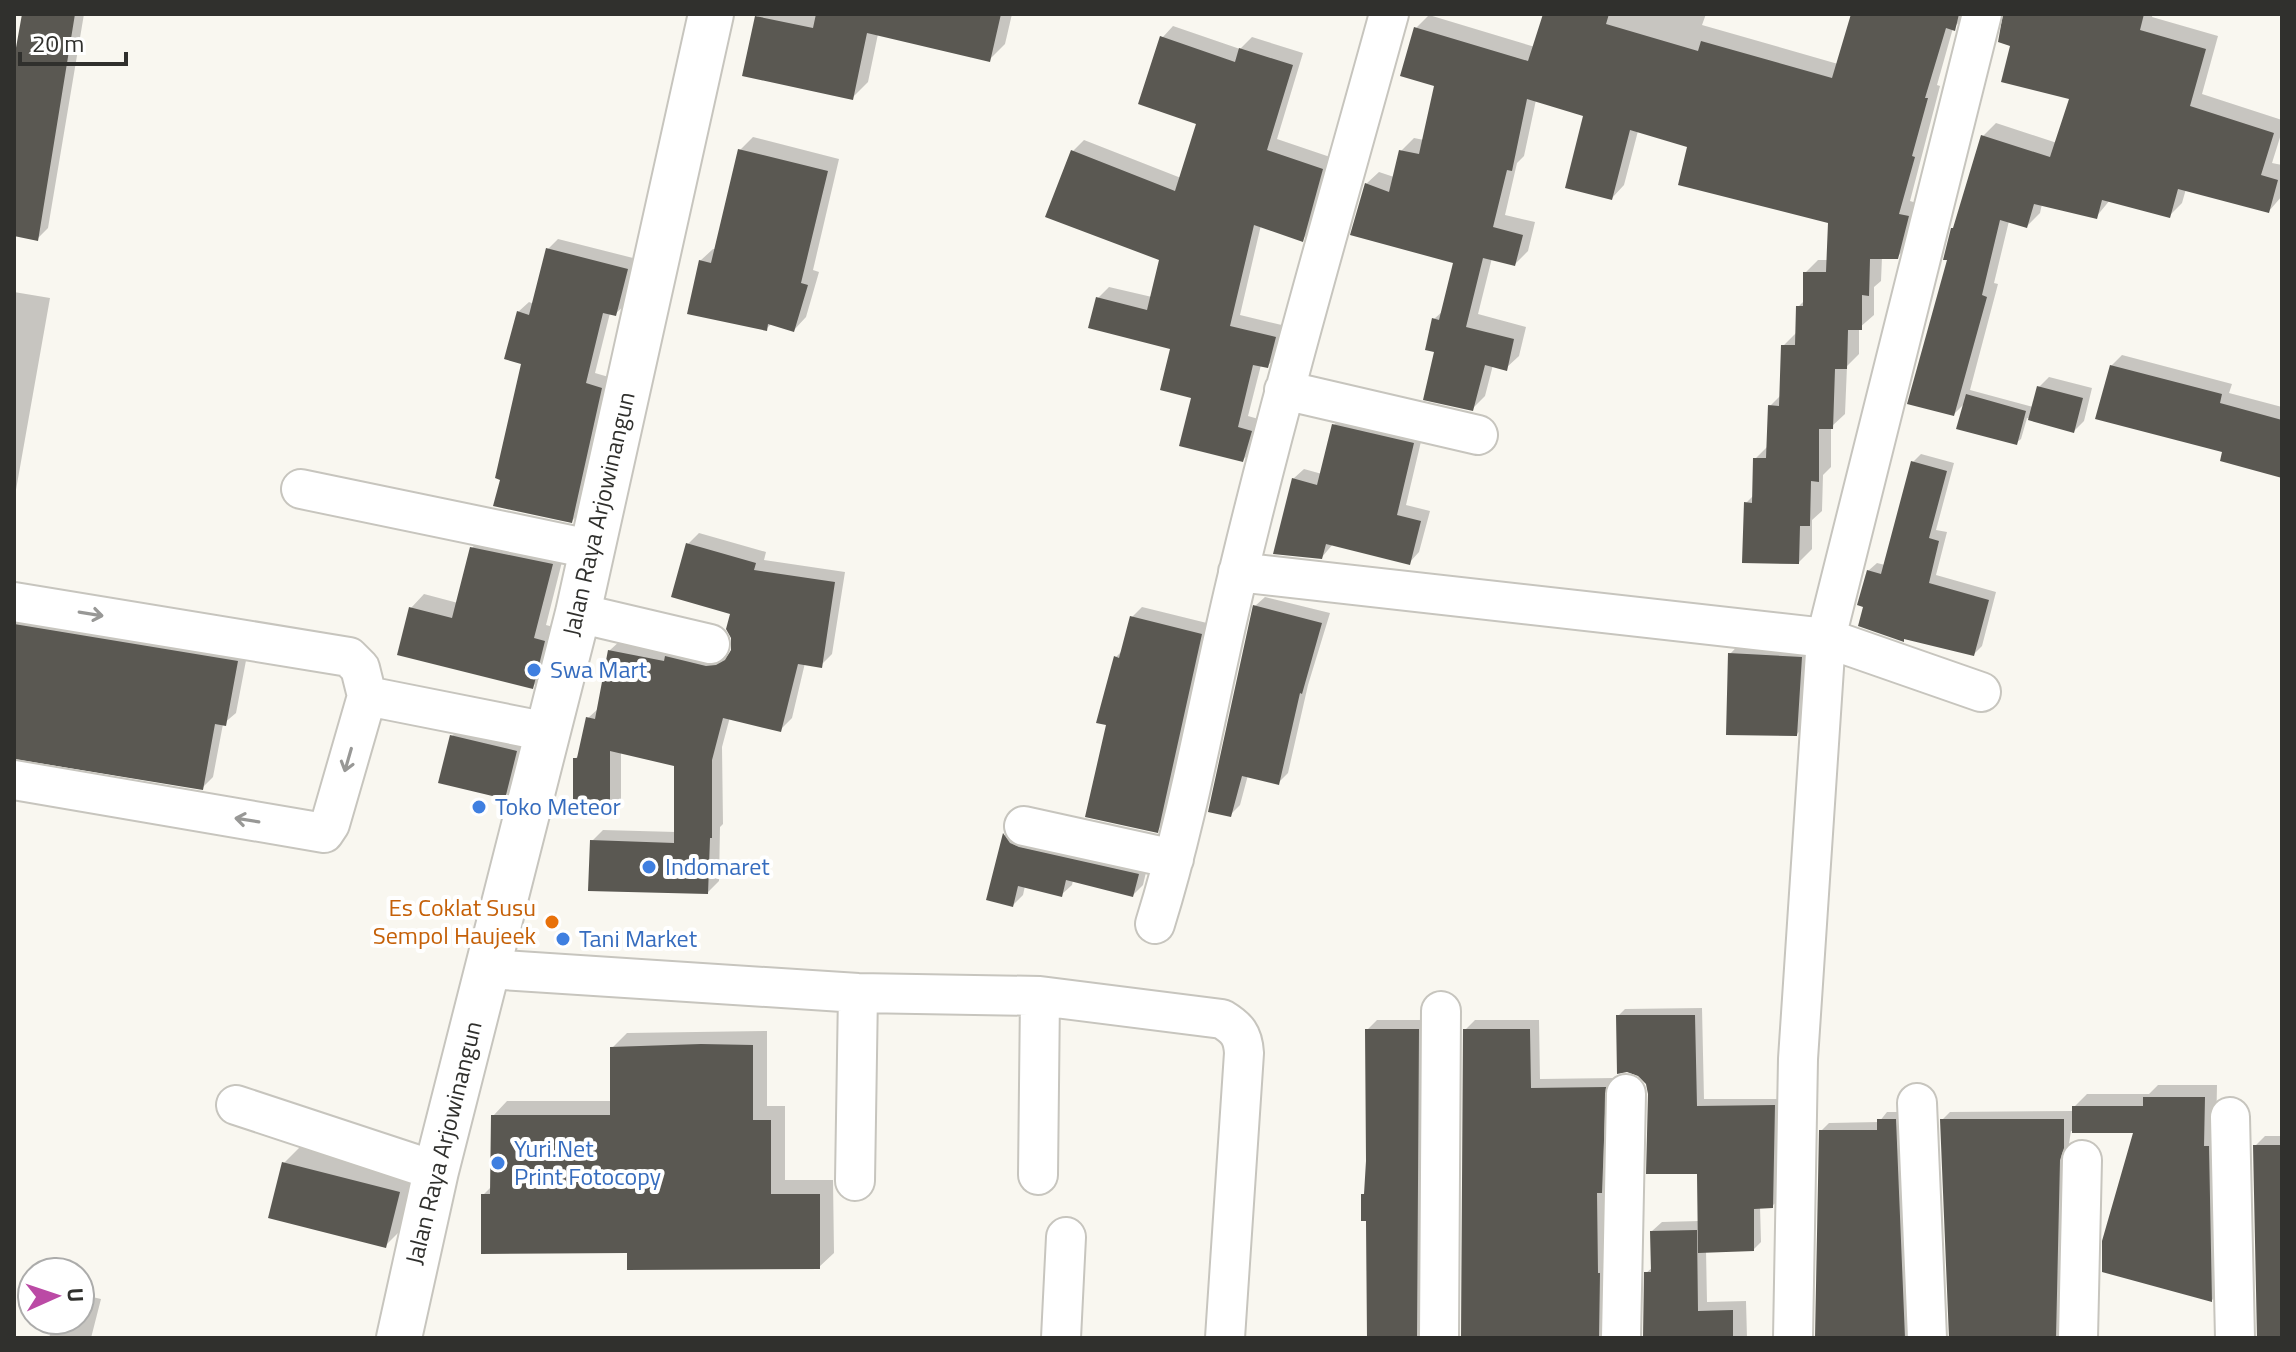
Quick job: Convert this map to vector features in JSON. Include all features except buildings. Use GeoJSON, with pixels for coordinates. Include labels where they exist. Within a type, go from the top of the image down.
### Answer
{"type":"FeatureCollection","features":[{"type":"Feature","properties":{"kind":"main road","name":"Jalan Raya Arjowinangun"},"geometry":{"type":"LineString","coordinates":[[399,1338],[436,1171],[578,613],[711,14]]}},
{"type":"Feature","properties":{"kind":"street"},"geometry":{"type":"LineString","coordinates":[[1155,924],[1174,859],[1238,572],[1284,390],[1389,14]]}},
{"type":"Feature","properties":{"kind":"street"},"geometry":{"type":"LineString","coordinates":[[1793,1338],[1798,1059],[1826,638],[1982,14]]}},
{"type":"Feature","properties":{"kind":"street"},"geometry":{"type":"LineString","coordinates":[[1284,390],[1478,435]]}},
{"type":"Feature","properties":{"kind":"street"},"geometry":{"type":"LineString","coordinates":[[301,489],[590,549]]}},
{"type":"Feature","properties":{"kind":"street"},"geometry":{"type":"LineString","coordinates":[[1238,572],[1826,638],[1981,692]]}},
{"type":"Feature","properties":{"kind":"street"},"geometry":{"type":"LineString","coordinates":[[14,602],[349,657],[360,668],[367,696],[330,824],[324,833],[14,780]]}},
{"type":"Feature","properties":{"kind":"street"},"geometry":{"type":"LineString","coordinates":[[578,613],[710,644]]}},
{"type":"Feature","properties":{"kind":"street"},"geometry":{"type":"LineString","coordinates":[[367,696],[548,732]]}},
{"type":"Feature","properties":{"kind":"street"},"geometry":{"type":"LineString","coordinates":[[1024,826],[1174,859]]}},
{"type":"Feature","properties":{"kind":"street"},"geometry":{"type":"LineString","coordinates":[[487,969],[858,993],[1040,996],[1222,1019],[1233,1026],[1243,1039],[1225,1338]]}},
{"type":"Feature","properties":{"kind":"street"},"geometry":{"type":"LineString","coordinates":[[855,1181],[858,993]]}},
{"type":"Feature","properties":{"kind":"street"},"geometry":{"type":"LineString","coordinates":[[1038,1175],[1040,996]]}},
{"type":"Feature","properties":{"kind":"street"},"geometry":{"type":"LineString","coordinates":[[1439,1338],[1441,1011]]}},
{"type":"Feature","properties":{"kind":"street"},"geometry":{"type":"LineString","coordinates":[[1621,1338],[1626,1094]]}},
{"type":"Feature","properties":{"kind":"street"},"geometry":{"type":"LineString","coordinates":[[1917,1103],[1927,1338]]}},
{"type":"Feature","properties":{"kind":"street"},"geometry":{"type":"LineString","coordinates":[[236,1105],[436,1171]]}},
{"type":"Feature","properties":{"kind":"street"},"geometry":{"type":"LineString","coordinates":[[2230,1117],[2235,1338]]}},
{"type":"Feature","properties":{"kind":"street"},"geometry":{"type":"LineString","coordinates":[[2078,1338],[2082,1160]]}},
{"type":"Feature","properties":{"kind":"street"},"geometry":{"type":"LineString","coordinates":[[1061,1338],[1066,1237]]}},
{"type":"Feature","properties":{"kind":"place","name":"Swa Mart"},"geometry":{"type":"Point","coordinates":[534,670]}},
{"type":"Feature","properties":{"kind":"place","name":"Toko Meteor"},"geometry":{"type":"Point","coordinates":[479,807]}},
{"type":"Feature","properties":{"kind":"place","name":"Indomaret"},"geometry":{"type":"Point","coordinates":[649,867]}},
{"type":"Feature","properties":{"kind":"place","name":"Es Coklat Susu Sempol Haujeek"},"geometry":{"type":"Point","coordinates":[552,922]}},
{"type":"Feature","properties":{"kind":"place","name":"Tani Market"},"geometry":{"type":"Point","coordinates":[563,939]}},
{"type":"Feature","properties":{"kind":"place","name":"Yuri.Net Print Fotocopy"},"geometry":{"type":"Point","coordinates":[498,1163]}}]}
